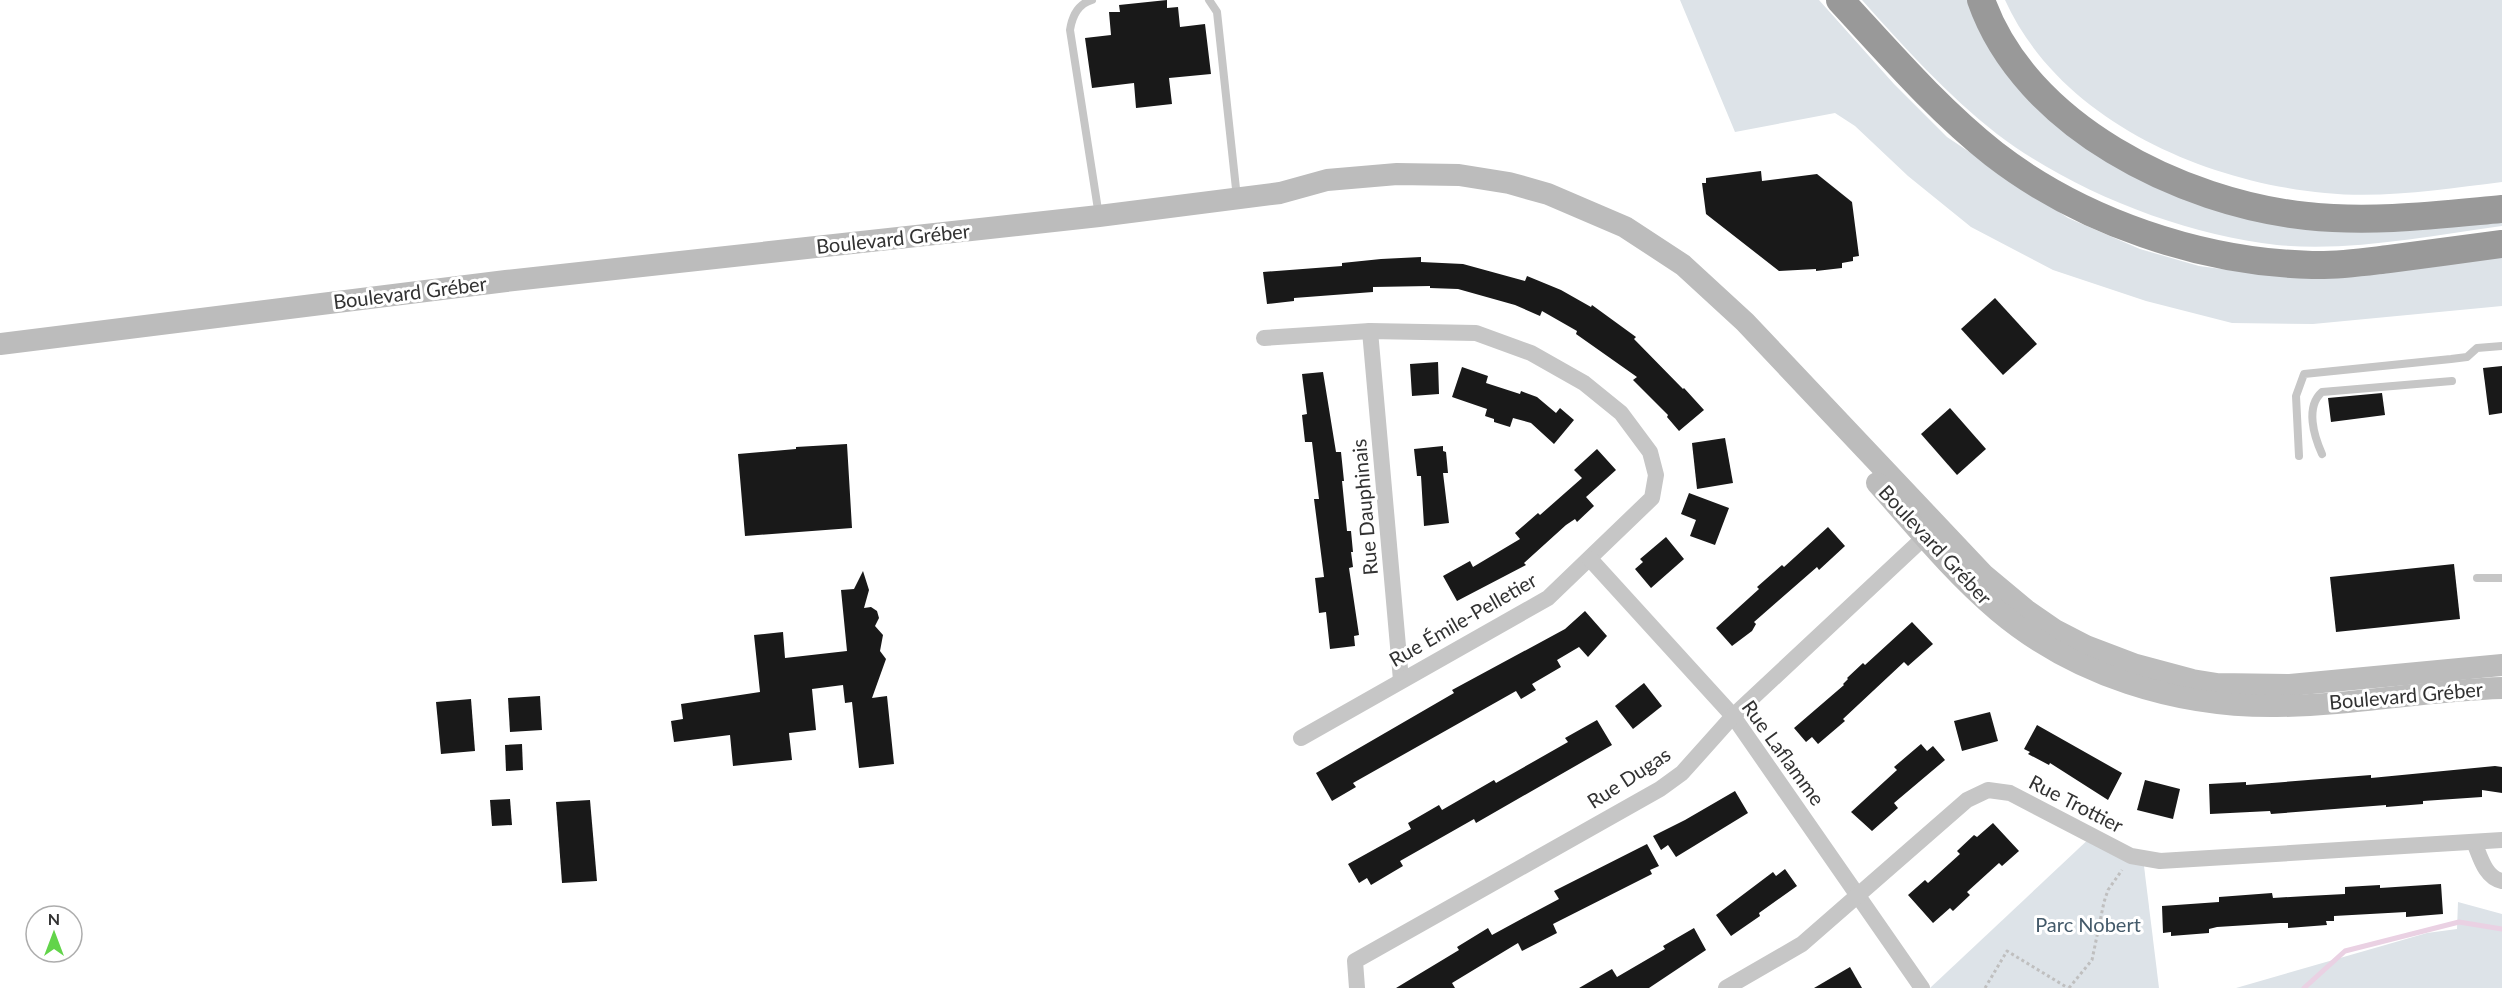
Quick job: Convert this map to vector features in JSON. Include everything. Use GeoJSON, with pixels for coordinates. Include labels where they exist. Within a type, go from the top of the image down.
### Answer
{"type":"FeatureCollection","features":[{"type":"Feature","properties":{"kind":"highway"},"geometry":{"type":"LineString","coordinates":[[1840,0],[1937,103],[1994,153],[2049,190],[2128,227],[2234,256],[2314,265],[2371,261],[2502,244]]}},
{"type":"Feature","properties":{"kind":"highway"},"geometry":{"type":"LineString","coordinates":[[1981,0],[1991,24],[2012,60],[2047,99],[2090,135],[2156,173],[2189,187],[2214,196],[2275,211],[2334,218],[2398,218],[2502,209]]}},
{"type":"Feature","properties":{"kind":"street","name":"Boulevard Gréber"},"geometry":{"type":"LineString","coordinates":[[0,344],[506,281],[1237,199],[1280,193],[1327,180],[1397,174],[1459,175],[1509,183],[1548,194],[1625,227],[1683,265],[1745,322],[1999,612],[2043,643],[2094,669],[2165,695],[2220,705],[2278,706],[2502,688]]}},
{"type":"Feature","properties":{"kind":"street","name":"Rue Émile-Pelletier"},"geometry":{"type":"LineString","coordinates":[[1264,338],[1370,331],[1476,333],[1531,353],[1584,383],[1621,413],[1650,452],[1656,475],[1652,498],[1541,603],[1301,738]]}},
{"type":"Feature","properties":{"kind":"street","name":"Rue Dauphinais"},"geometry":{"type":"LineString","coordinates":[[1370,331],[1401,680]]}},
{"type":"Feature","properties":{"kind":"street","name":"Boulevard Gréber"},"geometry":{"type":"LineString","coordinates":[[1930,532],[2026,610],[2055,630],[2108,656],[2162,674],[2217,684],[2266,686],[2502,665]]}},
{"type":"Feature","properties":{"kind":"street","name":"Rue Dugas"},"geometry":{"type":"LineString","coordinates":[[1357,988],[1355,961],[1660,789],[1682,773],[1733,716],[1930,532]]}},
{"type":"Feature","properties":{"kind":"street","name":"Rue Laflamme"},"geometry":{"type":"LineString","coordinates":[[1590,559],[1733,716],[1922,988]]}},
{"type":"Feature","properties":{"kind":"street","name":"Rue Trottier"},"geometry":{"type":"LineString","coordinates":[[1726,988],[1797,948],[1966,800],[1988,790],[2010,794],[2131,856],[2160,861],[2502,840]]}},
{"type":"Feature","properties":{"kind":"street"},"geometry":{"type":"LineString","coordinates":[[2474,842],[2488,874],[2502,881]]}},
{"type":"Feature","properties":{"kind":"lane"},"geometry":{"type":"LineString","coordinates":[[1092,0],[1086,2],[1076,13],[1071,30],[1099,216]]}},
{"type":"Feature","properties":{"kind":"lane"},"geometry":{"type":"LineString","coordinates":[[1209,0],[1217,12],[1237,199]]}},
{"type":"Feature","properties":{"kind":"lane"},"geometry":{"type":"LineString","coordinates":[[2300,456],[2296,396],[2304,374],[2467,357],[2477,348],[2502,346]]}},
{"type":"Feature","properties":{"kind":"lane"},"geometry":{"type":"LineString","coordinates":[[2322,454],[2315,438],[2312,410],[2315,398],[2322,392],[2452,381]]}},
{"type":"Feature","properties":{"kind":"lane"},"geometry":{"type":"LineString","coordinates":[[2477,578],[2502,578]]}},
{"type":"Feature","properties":{"kind":"path"},"geometry":{"type":"LineString","coordinates":[[1985,988],[2007,951],[2068,988],[2092,960],[2108,890],[2131,856]]}},
{"type":"Feature","properties":{"kind":"green space"},"geometry":{"type":"Polygon","coordinates":[[[1680,0],[1819,0],[1894,84],[1947,137],[2068,218],[2140,249],[2199,266],[2267,275],[2502,257],[2502,306],[2313,324],[2232,323],[2146,301],[2053,270],[1971,227],[1908,176],[1855,126],[1835,113],[1735,132],[1680,0]]]}},
{"type":"Feature","properties":{"kind":"green space"},"geometry":{"type":"Polygon","coordinates":[[[1862,0],[1967,0],[1989,43],[2181,192],[2502,218],[2502,226],[2390,242],[2305,247],[2241,240],[2167,221],[2094,192],[2027,155],[1997,134],[1943,87],[1862,0]]]}},
{"type":"Feature","properties":{"kind":"green space"},"geometry":{"type":"Polygon","coordinates":[[[2005,0],[2502,0],[2502,182],[2392,194],[2347,195],[2278,186],[2230,175],[2183,158],[2139,137],[2097,110],[2060,79],[2029,42],[2005,0]]]}},
{"type":"Feature","properties":{"kind":"green space","name":"Parc Nobert"},"geometry":{"type":"Polygon","coordinates":[[[2093,835],[2143,858],[2159,988],[1930,988],[2093,835]]]}},
{"type":"Feature","properties":{"kind":"green space"},"geometry":{"type":"Polygon","coordinates":[[[2458,902],[2502,914],[2502,988],[2236,988],[2427,933],[2457,929],[2458,902]]]}},
{"type":"Feature","properties":{"kind":"building"},"geometry":{"type":"Polygon","coordinates":[[[1167,0],[1167,8],[1178,7],[1180,27],[1205,24],[1211,74],[1169,78],[1172,104],[1136,108],[1134,83],[1092,88],[1085,38],[1111,35],[1109,12],[1120,12],[1119,5],[1167,0]]]}},
{"type":"Feature","properties":{"kind":"building"},"geometry":{"type":"Polygon","coordinates":[[[1761,171],[1762,181],[1817,174],[1852,202],[1859,256],[1853,257],[1853,261],[1842,263],[1842,268],[1779,271],[1706,214],[1702,183],[1706,183],[1706,178],[1761,171]]]}},
{"type":"Feature","properties":{"kind":"building"},"geometry":{"type":"Polygon","coordinates":[[[1421,257],[1421,262],[1463,264],[1525,281],[1527,276],[1561,290],[1591,307],[1592,305],[1636,337],[1634,339],[1704,410],[1679,431],[1667,417],[1668,415],[1633,380],[1637,377],[1576,334],[1577,331],[1542,311],[1540,316],[1515,305],[1458,289],[1430,288],[1430,286],[1373,287],[1373,292],[1294,298],[1294,301],[1267,304],[1263,272],[1421,257]]]}},
{"type":"Feature","properties":{"kind":"building"},"geometry":{"type":"Polygon","coordinates":[[[1995,298],[2037,344],[2003,375],[1961,329],[1995,298]]]}},
{"type":"Feature","properties":{"kind":"building"},"geometry":{"type":"Polygon","coordinates":[[[1438,362],[1439,394],[1412,396],[1410,364],[1438,362]]]}},
{"type":"Feature","properties":{"kind":"building"},"geometry":{"type":"Polygon","coordinates":[[[2502,366],[2502,413],[2489,415],[2483,368],[2502,366]]]}},
{"type":"Feature","properties":{"kind":"building"},"geometry":{"type":"Polygon","coordinates":[[[1462,367],[1488,376],[1486,383],[1537,397],[1556,413],[1560,408],[1574,420],[1554,444],[1531,423],[1513,418],[1510,427],[1494,422],[1494,419],[1485,416],[1487,409],[1452,397],[1462,367]]]}},
{"type":"Feature","properties":{"kind":"building"},"geometry":{"type":"Polygon","coordinates":[[[1323,372],[1336,452],[1341,452],[1347,531],[1351,531],[1353,552],[1351,552],[1353,567],[1349,568],[1359,635],[1354,636],[1355,646],[1330,649],[1326,612],[1319,613],[1315,578],[1324,577],[1314,499],[1319,499],[1312,442],[1305,442],[1302,415],[1307,414],[1302,374],[1323,372]]]}},
{"type":"Feature","properties":{"kind":"building"},"geometry":{"type":"Polygon","coordinates":[[[2382,393],[2385,415],[2331,422],[2328,398],[2382,393]]]}},
{"type":"Feature","properties":{"kind":"building"},"geometry":{"type":"Polygon","coordinates":[[[1950,408],[1986,449],[1957,475],[1921,434],[1950,408]]]}},
{"type":"Feature","properties":{"kind":"building"},"geometry":{"type":"Polygon","coordinates":[[[1725,438],[1733,483],[1697,489],[1692,443],[1725,438]]]}},
{"type":"Feature","properties":{"kind":"building"},"geometry":{"type":"Polygon","coordinates":[[[847,444],[852,528],[745,536],[738,454],[847,444]]]}},
{"type":"Feature","properties":{"kind":"building"},"geometry":{"type":"Polygon","coordinates":[[[1443,446],[1443,451],[1446,452],[1448,473],[1443,473],[1449,523],[1424,526],[1421,476],[1417,476],[1414,449],[1443,446]]]}},
{"type":"Feature","properties":{"kind":"building"},"geometry":{"type":"Polygon","coordinates":[[[1597,449],[1616,470],[1586,497],[1594,506],[1577,522],[1575,519],[1566,525],[1524,563],[1526,565],[1457,601],[1443,576],[1470,561],[1473,567],[1520,539],[1515,533],[1538,513],[1540,515],[1582,478],[1574,470],[1597,449]]]}},
{"type":"Feature","properties":{"kind":"building"},"geometry":{"type":"Polygon","coordinates":[[[1689,493],[1729,508],[1715,545],[1690,536],[1696,520],[1681,514],[1689,493]]]}},
{"type":"Feature","properties":{"kind":"building"},"geometry":{"type":"Polygon","coordinates":[[[1828,527],[1845,546],[1819,570],[1817,567],[1754,622],[1756,624],[1752,631],[1732,646],[1716,628],[1759,589],[1757,587],[1782,565],[1784,567],[1828,527]]]}},
{"type":"Feature","properties":{"kind":"building"},"geometry":{"type":"Polygon","coordinates":[[[1666,537],[1684,559],[1651,588],[1635,569],[1643,562],[1640,559],[1666,537]]]}},
{"type":"Feature","properties":{"kind":"building"},"geometry":{"type":"Polygon","coordinates":[[[2454,564],[2460,619],[2336,632],[2330,577],[2454,564]]]}},
{"type":"Feature","properties":{"kind":"building"},"geometry":{"type":"Polygon","coordinates":[[[863,571],[869,590],[864,608],[871,607],[877,611],[879,618],[875,626],[883,635],[880,651],[886,659],[872,698],[887,696],[894,764],[859,768],[852,702],[845,703],[843,685],[812,689],[816,730],[789,733],[792,760],[733,766],[730,735],[674,742],[671,721],[683,719],[681,704],[760,692],[754,635],[783,632],[785,658],[847,651],[841,590],[854,589],[863,571]]]}},
{"type":"Feature","properties":{"kind":"building"},"geometry":{"type":"Polygon","coordinates":[[[1585,611],[1607,636],[1588,657],[1579,647],[1557,660],[1561,667],[1532,684],[1536,690],[1521,699],[1516,691],[1353,783],[1356,787],[1332,801],[1316,773],[1454,693],[1452,690],[1565,629],[1585,611]]]}},
{"type":"Feature","properties":{"kind":"building"},"geometry":{"type":"Polygon","coordinates":[[[1912,622],[1933,644],[1908,666],[1904,662],[1843,719],[1845,721],[1818,744],[1812,737],[1806,742],[1794,728],[1844,685],[1847,678],[1863,663],[1865,665],[1912,622]]]}},
{"type":"Feature","properties":{"kind":"building"},"geometry":{"type":"Polygon","coordinates":[[[1644,683],[1662,706],[1633,729],[1615,706],[1644,683]]]}},
{"type":"Feature","properties":{"kind":"building"},"geometry":{"type":"Polygon","coordinates":[[[540,696],[542,730],[510,732],[508,698],[540,696]]]}},
{"type":"Feature","properties":{"kind":"building"},"geometry":{"type":"Polygon","coordinates":[[[471,699],[475,751],[441,754],[436,702],[471,699]]]}},
{"type":"Feature","properties":{"kind":"building"},"geometry":{"type":"Polygon","coordinates":[[[1990,712],[1998,741],[1962,751],[1954,721],[1990,712]]]}},
{"type":"Feature","properties":{"kind":"building"},"geometry":{"type":"Polygon","coordinates":[[[1597,720],[1612,745],[1476,823],[1474,819],[1400,861],[1403,866],[1371,885],[1367,878],[1359,883],[1348,864],[1411,829],[1408,823],[1439,805],[1442,810],[1494,780],[1496,783],[1568,742],[1565,738],[1597,720]]]}},
{"type":"Feature","properties":{"kind":"building"},"geometry":{"type":"Polygon","coordinates":[[[2037,725],[2122,773],[2108,800],[2050,763],[2049,765],[2028,754],[2030,752],[2024,749],[2037,725]]]}},
{"type":"Feature","properties":{"kind":"building"},"geometry":{"type":"Polygon","coordinates":[[[522,744],[523,770],[506,771],[505,745],[522,744]]]}},
{"type":"Feature","properties":{"kind":"building"},"geometry":{"type":"Polygon","coordinates":[[[1921,744],[1927,751],[1933,746],[1945,760],[1894,803],[1898,808],[1872,831],[1851,812],[1897,770],[1894,767],[1921,744]]]}},
{"type":"Feature","properties":{"kind":"building"},"geometry":{"type":"Polygon","coordinates":[[[2502,767],[2502,793],[2482,790],[2482,797],[2423,801],[2423,804],[2386,807],[2386,805],[2271,814],[2270,811],[2210,814],[2209,784],[2246,782],[2246,785],[2371,775],[2371,778],[2502,767]]]}},
{"type":"Feature","properties":{"kind":"building"},"geometry":{"type":"Polygon","coordinates":[[[2145,780],[2180,789],[2173,819],[2137,810],[2145,780]]]}},
{"type":"Feature","properties":{"kind":"building"},"geometry":{"type":"Polygon","coordinates":[[[1735,791],[1748,813],[1676,857],[1668,845],[1661,850],[1653,836],[1735,791]]]}},
{"type":"Feature","properties":{"kind":"building"},"geometry":{"type":"Polygon","coordinates":[[[510,799],[512,825],[492,826],[490,800],[510,799]]]}},
{"type":"Feature","properties":{"kind":"building"},"geometry":{"type":"Polygon","coordinates":[[[590,800],[597,881],[562,883],[556,802],[590,800]]]}},
{"type":"Feature","properties":{"kind":"building"},"geometry":{"type":"Polygon","coordinates":[[[1993,823],[2019,851],[2002,866],[1999,863],[1967,892],[1970,895],[1953,911],[1950,908],[1933,923],[1908,895],[1925,880],[1928,883],[1960,854],[1957,851],[1974,835],[1977,837],[1993,823]]]}},
{"type":"Feature","properties":{"kind":"building"},"geometry":{"type":"Polygon","coordinates":[[[1647,844],[1659,866],[1650,870],[1652,874],[1553,924],[1557,933],[1522,951],[1518,943],[1452,983],[1455,988],[1396,988],[1459,950],[1457,947],[1488,928],[1492,935],[1559,899],[1554,891],[1647,844]]]}},
{"type":"Feature","properties":{"kind":"building"},"geometry":{"type":"Polygon","coordinates":[[[1785,869],[1797,886],[1731,936],[1716,915],[1773,872],[1776,876],[1785,869]]]}},
{"type":"Feature","properties":{"kind":"building"},"geometry":{"type":"Polygon","coordinates":[[[2441,884],[2443,914],[2406,917],[2406,912],[2334,916],[2334,921],[2326,921],[2327,925],[2288,928],[2288,923],[2280,923],[2217,927],[2209,929],[2209,933],[2171,936],[2171,932],[2163,933],[2162,906],[2219,902],[2219,897],[2272,893],[2273,898],[2345,894],[2345,887],[2380,885],[2380,888],[2441,884]]]}},
{"type":"Feature","properties":{"kind":"building"},"geometry":{"type":"Polygon","coordinates":[[[1694,928],[1706,950],[1649,988],[1579,988],[1612,969],[1617,977],[1665,949],[1663,946],[1694,928]]]}},
{"type":"Feature","properties":{"kind":"building"},"geometry":{"type":"Polygon","coordinates":[[[1850,967],[1862,988],[1814,988],[1850,967]]]}},
{"type":"Feature","properties":{"kind":"waterway"},"geometry":{"type":"LineString","coordinates":[[2304,988],[2345,951],[2459,922],[2502,929]]}}]}
